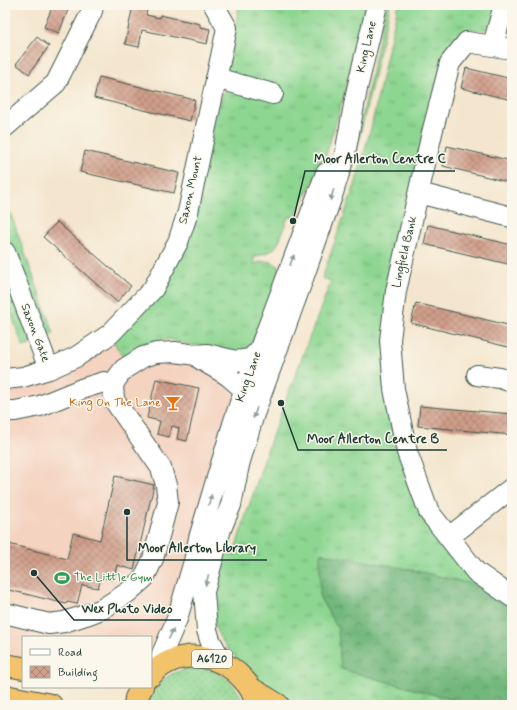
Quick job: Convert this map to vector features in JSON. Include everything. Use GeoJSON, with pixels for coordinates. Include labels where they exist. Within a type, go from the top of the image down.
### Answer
{"type":"FeatureCollection","features":[{"type":"Feature","properties":{"kind":"highway","name":"A6120"},"geometry":{"type":"LineString","coordinates":[[153,672],[173,659],[186,656],[204,656],[222,662],[236,671],[253,697],[278,705]]}},
{"type":"Feature","properties":{"kind":"highway"},"geometry":{"type":"LineString","coordinates":[[5,665],[22,668]]}},
{"type":"Feature","properties":{"kind":"highway"},"geometry":{"type":"LineString","coordinates":[[135,705],[136,698],[141,688]]}},
{"type":"Feature","properties":{"kind":"highway"},"geometry":{"type":"LineString","coordinates":[[5,696],[51,705]]}},
{"type":"Feature","properties":{"kind":"street"},"geometry":{"type":"LineString","coordinates":[[5,127],[56,83],[92,11],[93,5]]}},
{"type":"Feature","properties":{"kind":"street","name":"Saxon Mount"},"geometry":{"type":"LineString","coordinates":[[5,379],[23,377],[49,369],[76,357],[110,334],[153,289],[178,242],[188,212],[227,28],[214,5]]}},
{"type":"Feature","properties":{"kind":"street","name":"King Lane"},"geometry":{"type":"LineString","coordinates":[[222,662],[210,640],[207,630],[204,592],[222,529],[231,504],[239,465],[254,414],[306,271],[345,154],[357,89],[377,5]]}},
{"type":"Feature","properties":{"kind":"street"},"geometry":{"type":"LineString","coordinates":[[503,47],[504,5]]}},
{"type":"Feature","properties":{"kind":"street","name":"Lingfield Bank"},"geometry":{"type":"LineString","coordinates":[[503,47],[467,42],[450,63],[396,291],[390,340],[394,389],[407,452],[429,512],[476,572],[512,597]]}},
{"type":"Feature","properties":{"kind":"street"},"geometry":{"type":"LineString","coordinates":[[216,78],[274,94]]}},
{"type":"Feature","properties":{"kind":"street","name":"King Lane"},"geometry":{"type":"LineString","coordinates":[[153,672],[177,619],[233,424],[245,388],[357,89]]}},
{"type":"Feature","properties":{"kind":"street"},"geometry":{"type":"LineString","coordinates":[[419,193],[511,217]]}},
{"type":"Feature","properties":{"kind":"street","name":"Saxon Gate"},"geometry":{"type":"LineString","coordinates":[[5,252],[49,369]]}},
{"type":"Feature","properties":{"kind":"street"},"geometry":{"type":"LineString","coordinates":[[196,356],[204,362],[214,366],[241,387],[245,388],[255,383],[294,282],[306,271]]}},
{"type":"Feature","properties":{"kind":"street"},"geometry":{"type":"LineString","coordinates":[[5,613],[49,624],[64,622],[102,608],[127,593],[144,578],[153,559],[168,502],[166,485],[161,468],[114,400],[113,384],[124,369],[143,357],[156,353],[175,352],[196,356],[207,354],[236,361],[250,359],[260,350]]}},
{"type":"Feature","properties":{"kind":"street"},"geometry":{"type":"LineString","coordinates":[[477,375],[500,378],[512,382]]}},
{"type":"Feature","properties":{"kind":"street"},"geometry":{"type":"LineString","coordinates":[[5,411],[15,411],[40,406],[84,388],[104,382],[113,384]]}},
{"type":"Feature","properties":{"kind":"street"},"geometry":{"type":"LineString","coordinates":[[222,529],[236,506],[249,469]]}},
{"type":"Feature","properties":{"kind":"street"},"geometry":{"type":"LineString","coordinates":[[449,537],[512,488]]}},
{"type":"Feature","properties":{"kind":"shaded area"},"geometry":{"type":"Polygon","coordinates":[[[110,334],[123,357],[149,344],[197,362],[216,371],[236,397],[152,672],[152,636],[22,636],[22,668],[5,665],[5,379],[110,334]]]}},
{"type":"Feature","properties":{"kind":"green space"},"geometry":{"type":"Polygon","coordinates":[[[239,5],[366,5],[346,88],[325,159],[295,217],[288,217],[279,242],[273,250],[254,258],[254,264],[266,261],[279,266],[266,316],[246,354],[186,344],[168,339],[149,344],[123,357],[112,339],[151,303],[224,91],[239,5]]]}},
{"type":"Feature","properties":{"kind":"green space"},"geometry":{"type":"Polygon","coordinates":[[[386,5],[390,5],[353,167],[349,166],[363,113],[386,5]]]}},
{"type":"Feature","properties":{"kind":"green space"},"geometry":{"type":"Polygon","coordinates":[[[398,5],[498,5],[491,27],[484,30],[469,29],[444,53],[386,303],[400,454],[484,587],[409,569],[320,598],[338,629],[341,669],[472,705],[296,705],[288,702],[267,689],[227,648],[218,633],[214,622],[211,612],[211,596],[216,576],[226,549],[234,552],[271,439],[331,281],[322,278],[355,185],[371,128],[398,5]]]}},
{"type":"Feature","properties":{"kind":"green space"},"geometry":{"type":"Polygon","coordinates":[[[5,198],[54,334],[44,337],[5,227],[5,198]]]}},
{"type":"Feature","properties":{"kind":"green space"},"geometry":{"type":"Polygon","coordinates":[[[5,266],[32,344],[23,347],[5,296],[5,266]]]}},
{"type":"Feature","properties":{"kind":"green space"},"geometry":{"type":"Polygon","coordinates":[[[320,553],[409,569],[484,587],[512,607],[512,705],[472,705],[341,669],[338,629],[320,598],[320,553]]]}},
{"type":"Feature","properties":{"kind":"green space"},"geometry":{"type":"Polygon","coordinates":[[[195,667],[207,669],[222,675],[236,688],[244,705],[147,705],[155,689],[165,678],[186,669],[195,667]]]}},
{"type":"Feature","properties":{"kind":"building"},"geometry":{"type":"Polygon","coordinates":[[[53,5],[70,5],[59,33],[44,27],[53,5]]]}},
{"type":"Feature","properties":{"kind":"building"},"geometry":{"type":"Polygon","coordinates":[[[133,5],[148,5],[146,15],[160,18],[160,15],[200,24],[200,27],[210,29],[207,44],[142,30],[139,47],[125,44],[133,5]]]}},
{"type":"Feature","properties":{"kind":"building"},"geometry":{"type":"Polygon","coordinates":[[[37,37],[49,46],[29,74],[16,64],[37,37]]]}},
{"type":"Feature","properties":{"kind":"building"},"geometry":{"type":"Polygon","coordinates":[[[466,68],[512,79],[512,100],[461,88],[466,68]]]}},
{"type":"Feature","properties":{"kind":"building"},"geometry":{"type":"Polygon","coordinates":[[[99,77],[195,100],[190,121],[94,98],[99,77]]]}},
{"type":"Feature","properties":{"kind":"building"},"geometry":{"type":"Polygon","coordinates":[[[447,146],[512,161],[512,183],[443,166],[447,146]]]}},
{"type":"Feature","properties":{"kind":"building"},"geometry":{"type":"Polygon","coordinates":[[[85,151],[179,173],[174,193],[80,172],[85,151]]]}},
{"type":"Feature","properties":{"kind":"building"},"geometry":{"type":"Polygon","coordinates":[[[57,222],[131,286],[117,302],[43,237],[57,222]]]}},
{"type":"Feature","properties":{"kind":"building"},"geometry":{"type":"Polygon","coordinates":[[[428,225],[512,245],[512,265],[424,244],[428,225]]]}},
{"type":"Feature","properties":{"kind":"building"},"geometry":{"type":"Polygon","coordinates":[[[416,303],[512,326],[512,348],[411,323],[416,303]]]}},
{"type":"Feature","properties":{"kind":"building","name":"King On The Lane"},"geometry":{"type":"Polygon","coordinates":[[[156,379],[199,388],[187,441],[177,439],[179,428],[172,426],[169,437],[157,434],[160,421],[147,418],[156,379]]]}},
{"type":"Feature","properties":{"kind":"building"},"geometry":{"type":"Polygon","coordinates":[[[420,406],[512,414],[512,435],[418,426],[420,406]]]}},
{"type":"Feature","properties":{"kind":"building"},"geometry":{"type":"Polygon","coordinates":[[[115,476],[154,485],[134,570],[117,565],[113,580],[101,577],[98,588],[82,585],[77,604],[67,602],[66,604],[5,589],[5,543],[67,559],[73,533],[100,540],[115,476]]]}},
{"type":"Feature","properties":{"kind":"place","name":"Moor Allerton Centre C"},"geometry":{"type":"Point","coordinates":[293,221]}},
{"type":"Feature","properties":{"kind":"place","name":"King On The Lane"},"geometry":{"type":"Point","coordinates":[173,403]}},
{"type":"Feature","properties":{"kind":"place","name":"Moor Allerton Centre B"},"geometry":{"type":"Point","coordinates":[281,403]}},
{"type":"Feature","properties":{"kind":"place","name":"Moor Allerton Library"},"geometry":{"type":"Point","coordinates":[127,512]}},
{"type":"Feature","properties":{"kind":"place","name":"Wex Photo Video"},"geometry":{"type":"Point","coordinates":[34,573]}},
{"type":"Feature","properties":{"kind":"place","name":"The Little Gym"},"geometry":{"type":"Point","coordinates":[62,578]}}]}
